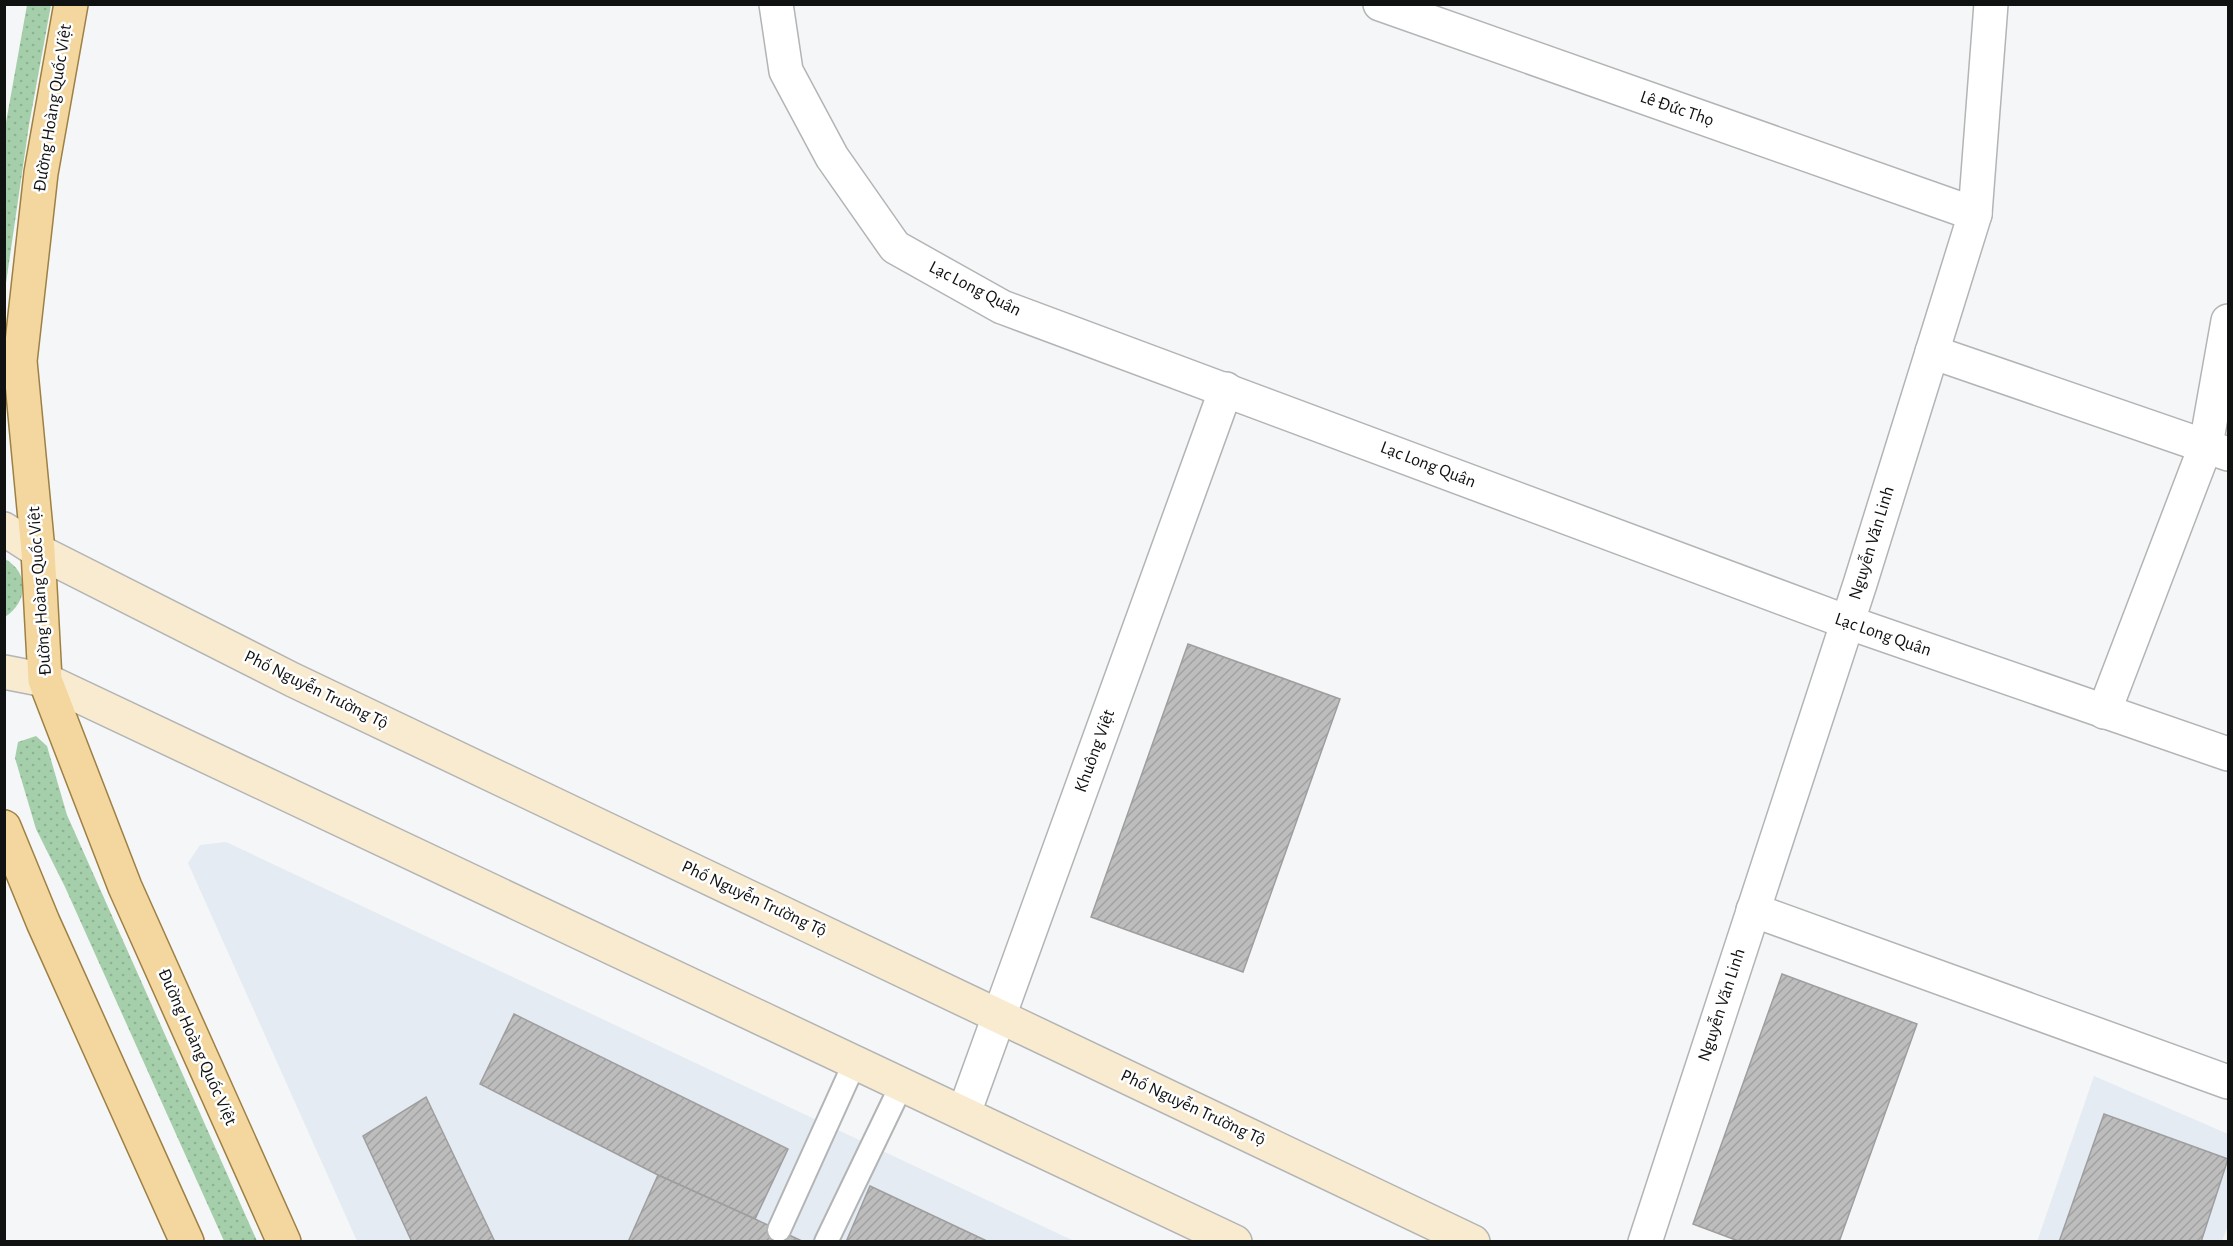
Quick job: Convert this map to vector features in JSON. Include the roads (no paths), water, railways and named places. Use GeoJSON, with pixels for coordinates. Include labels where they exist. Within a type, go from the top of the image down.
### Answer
{"type":"FeatureCollection","features":[{"type":"Feature","properties":{"kind":"main road","name":"Đường Hoàng Quốc Việt"},"geometry":{"type":"LineString","coordinates":[[71,4],[41,172],[20,362],[38,551],[45,680],[125,887],[284,1242]]}},
{"type":"Feature","properties":{"kind":"main road"},"geometry":{"type":"LineString","coordinates":[[7,843],[187,1242]]}},
{"type":"Feature","properties":{"kind":"street","name":"Lạc Long Quân"},"geometry":{"type":"LineString","coordinates":[[776,4],[786,71],[832,157],[895,247],[1002,307],[1847,622],[2229,754]]}},
{"type":"Feature","properties":{"kind":"street","name":"Lê Đức Thọ"},"geometry":{"type":"LineString","coordinates":[[1380,4],[1975,214]]}},
{"type":"Feature","properties":{"kind":"street","name":"Nguyễn Văn Linh"},"geometry":{"type":"LineString","coordinates":[[1645,1242],[1847,622],[1975,214],[1991,4]]}},
{"type":"Feature","properties":{"kind":"street"},"geometry":{"type":"LineString","coordinates":[[2104,712],[2217,449],[2229,321]]}},
{"type":"Feature","properties":{"kind":"street"},"geometry":{"type":"LineString","coordinates":[[1932,352],[2217,449]]}},
{"type":"Feature","properties":{"kind":"street","name":"Khuông Việt"},"geometry":{"type":"LineString","coordinates":[[964,1113],[1226,389]]}},
{"type":"Feature","properties":{"kind":"street","name":"Phố Nguyễn Trường Tộ"},"geometry":{"type":"LineString","coordinates":[[4,529],[38,551],[293,680],[1473,1242]]}},
{"type":"Feature","properties":{"kind":"street"},"geometry":{"type":"LineString","coordinates":[[4,672],[45,680],[1236,1242]]}},
{"type":"Feature","properties":{"kind":"street"},"geometry":{"type":"LineString","coordinates":[[1753,910],[2229,1082]]}},
{"type":"Feature","properties":{"kind":"lane"},"geometry":{"type":"LineString","coordinates":[[779,1230],[855,1062]]}},
{"type":"Feature","properties":{"kind":"lane"},"geometry":{"type":"LineString","coordinates":[[826,1242],[902,1084]]}}]}
